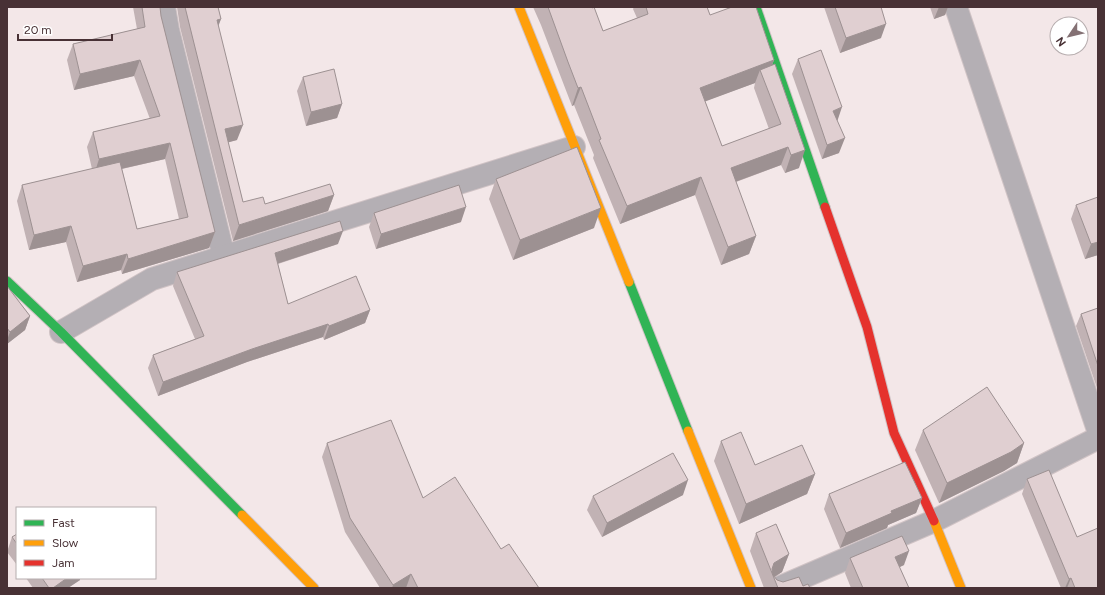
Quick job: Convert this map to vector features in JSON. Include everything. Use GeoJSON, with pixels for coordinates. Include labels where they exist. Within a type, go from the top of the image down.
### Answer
{"type":"FeatureCollection","features":[{"type":"Feature","properties":{"kind":"street"},"geometry":{"type":"LineString","coordinates":[[164,7],[168,30],[224,257]]}},
{"type":"Feature","properties":{"kind":"street"},"geometry":{"type":"LineString","coordinates":[[519,7],[751,588]]}},
{"type":"Feature","properties":{"kind":"street"},"geometry":{"type":"LineString","coordinates":[[756,7],[867,327],[894,433],[934,521],[961,588]]}},
{"type":"Feature","properties":{"kind":"street"},"geometry":{"type":"LineString","coordinates":[[956,7],[1098,430]]}},
{"type":"Feature","properties":{"kind":"street"},"geometry":{"type":"LineString","coordinates":[[61,332],[152,279],[574,147]]}},
{"type":"Feature","properties":{"kind":"street"},"geometry":{"type":"LineString","coordinates":[[7,281],[61,332],[314,588]]}},
{"type":"Feature","properties":{"kind":"street"},"geometry":{"type":"LineString","coordinates":[[778,588],[934,521],[1098,438]]}},
{"type":"Feature","properties":{"kind":"building"},"geometry":{"type":"Polygon","coordinates":[[[142,7],[160,7],[215,232],[128,259],[127,254],[83,266],[71,226],[34,235],[22,185],[120,162],[137,229],[188,217],[170,143],[99,159],[93,132],[160,116],[140,60],[80,74],[73,44],[145,27],[142,7]]]}},
{"type":"Feature","properties":{"kind":"building"},"geometry":{"type":"Polygon","coordinates":[[[185,7],[218,7],[221,19],[217,20],[243,125],[225,129],[243,202],[263,197],[265,204],[330,184],[334,195],[239,225],[185,7]]]}},
{"type":"Feature","properties":{"kind":"building"},"geometry":{"type":"Polygon","coordinates":[[[548,7],[594,7],[603,31],[648,14],[646,7],[707,7],[710,15],[732,7],[756,7],[774,60],[700,88],[722,146],[781,124],[760,70],[775,64],[805,150],[791,155],[788,147],[731,168],[756,236],[728,247],[701,177],[627,206],[599,140],[601,139],[581,87],[578,88],[548,7]]]}},
{"type":"Feature","properties":{"kind":"building"},"geometry":{"type":"Polygon","coordinates":[[[835,7],[881,7],[886,24],[846,38],[835,7]]]}},
{"type":"Feature","properties":{"kind":"building"},"geometry":{"type":"Polygon","coordinates":[[[821,50],[842,107],[833,111],[845,138],[827,145],[798,59],[821,50]]]}},
{"type":"Feature","properties":{"kind":"building"},"geometry":{"type":"Polygon","coordinates":[[[334,69],[342,104],[311,112],[303,77],[334,69]]]}},
{"type":"Feature","properties":{"kind":"building"},"geometry":{"type":"Polygon","coordinates":[[[577,147],[601,208],[520,240],[496,179],[577,147]]]}},
{"type":"Feature","properties":{"kind":"building"},"geometry":{"type":"Polygon","coordinates":[[[459,185],[466,207],[381,234],[374,213],[459,185]]]}},
{"type":"Feature","properties":{"kind":"building"},"geometry":{"type":"Polygon","coordinates":[[[1098,197],[1098,242],[1091,244],[1076,205],[1098,197]]]}},
{"type":"Feature","properties":{"kind":"building"},"geometry":{"type":"Polygon","coordinates":[[[340,221],[343,231],[275,253],[288,304],[356,276],[370,310],[329,326],[328,324],[252,349],[163,382],[153,355],[204,336],[177,272],[340,221]]]}},
{"type":"Feature","properties":{"kind":"building"},"geometry":{"type":"Polygon","coordinates":[[[7,286],[30,316],[10,332],[7,328],[7,286]]]}},
{"type":"Feature","properties":{"kind":"building"},"geometry":{"type":"Polygon","coordinates":[[[1098,308],[1098,366],[1081,314],[1098,308]]]}},
{"type":"Feature","properties":{"kind":"building"},"geometry":{"type":"Polygon","coordinates":[[[987,387],[1024,443],[1011,452],[947,483],[923,430],[987,387]]]}},
{"type":"Feature","properties":{"kind":"building"},"geometry":{"type":"Polygon","coordinates":[[[391,420],[423,498],[455,477],[501,549],[509,544],[539,588],[418,588],[411,574],[393,585],[350,518],[327,443],[391,420]]]}},
{"type":"Feature","properties":{"kind":"building"},"geometry":{"type":"Polygon","coordinates":[[[741,432],[755,465],[802,445],[815,474],[746,504],[721,441],[741,432]]]}},
{"type":"Feature","properties":{"kind":"building"},"geometry":{"type":"Polygon","coordinates":[[[673,453],[688,480],[607,523],[593,496],[673,453]]]}},
{"type":"Feature","properties":{"kind":"building"},"geometry":{"type":"Polygon","coordinates":[[[905,462],[922,498],[846,533],[829,494],[905,462]]]}},
{"type":"Feature","properties":{"kind":"building"},"geometry":{"type":"Polygon","coordinates":[[[1049,470],[1077,537],[1098,528],[1098,588],[1075,588],[1071,578],[1069,579],[1027,479],[1049,470]]]}},
{"type":"Feature","properties":{"kind":"building"},"geometry":{"type":"Polygon","coordinates":[[[776,524],[789,554],[774,563],[772,569],[773,575],[777,580],[783,582],[799,577],[803,586],[808,584],[810,588],[778,588],[756,533],[776,524]]]}},
{"type":"Feature","properties":{"kind":"building"},"geometry":{"type":"Polygon","coordinates":[[[16,535],[16,543],[12,537],[16,535]]]}},
{"type":"Feature","properties":{"kind":"building"},"geometry":{"type":"Polygon","coordinates":[[[902,536],[909,551],[895,557],[909,588],[863,588],[850,558],[902,536]]]}},
{"type":"Feature","properties":{"kind":"building"},"geometry":{"type":"Polygon","coordinates":[[[43,579],[66,579],[53,588],[49,588],[43,579]]]}},
{"type":"Feature","properties":{"kind":"traffic: fast"},"geometry":{"type":"LineString","coordinates":[[756,7],[825,207]]}},
{"type":"Feature","properties":{"kind":"traffic: fast"},"geometry":{"type":"LineString","coordinates":[[7,281],[61,332],[242,515]]}},
{"type":"Feature","properties":{"kind":"traffic: fast"},"geometry":{"type":"LineString","coordinates":[[629,282],[688,431]]}},
{"type":"Feature","properties":{"kind":"traffic: slow"},"geometry":{"type":"LineString","coordinates":[[519,7],[629,282]]}},
{"type":"Feature","properties":{"kind":"traffic: slow"},"geometry":{"type":"LineString","coordinates":[[688,431],[751,588]]}},
{"type":"Feature","properties":{"kind":"traffic: slow"},"geometry":{"type":"LineString","coordinates":[[242,515],[314,588]]}},
{"type":"Feature","properties":{"kind":"traffic: slow"},"geometry":{"type":"LineString","coordinates":[[934,521],[961,588]]}},
{"type":"Feature","properties":{"kind":"traffic: jam"},"geometry":{"type":"LineString","coordinates":[[825,207],[867,327],[894,433],[934,521]]}}]}
